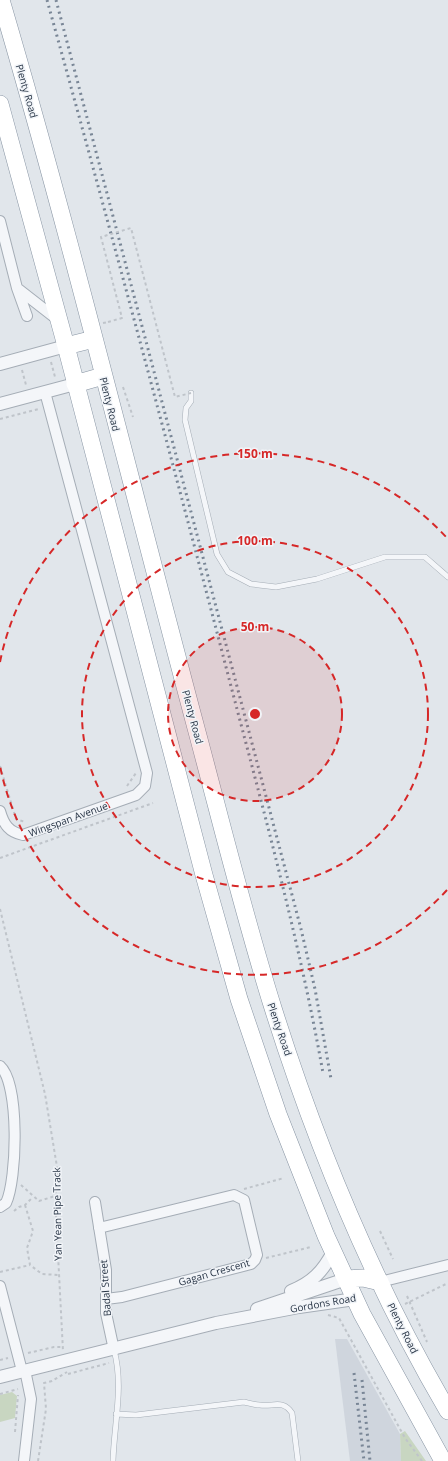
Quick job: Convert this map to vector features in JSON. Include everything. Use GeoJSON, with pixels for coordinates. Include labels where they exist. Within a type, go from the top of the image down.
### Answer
{"type":"FeatureCollection","features":[{"type":"Feature","properties":{"kind":"highway","name":"Plenty Road"},"geometry":{"type":"LineString","coordinates":[[1,0],[40,135],[218,814],[273,1010],[318,1138],[356,1231],[398,1321],[448,1411]]}},
{"type":"Feature","properties":{"kind":"highway"},"geometry":{"type":"LineString","coordinates":[[0,104],[66,346],[204,876],[239,999],[286,1136],[333,1252],[355,1299],[443,1461]]}},
{"type":"Feature","properties":{"kind":"highway"},"geometry":{"type":"LineString","coordinates":[[66,346],[94,339]]}},
{"type":"Feature","properties":{"kind":"highway"},"geometry":{"type":"LineString","coordinates":[[75,384],[103,376]]}},
{"type":"Feature","properties":{"kind":"highway"},"geometry":{"type":"LineString","coordinates":[[346,1279],[363,1278],[380,1282]]}},
{"type":"Feature","properties":{"kind":"highway","name":"Gordons Road"},"geometry":{"type":"LineString","coordinates":[[355,1299],[380,1282]]}},
{"type":"Feature","properties":{"kind":"street"},"geometry":{"type":"LineString","coordinates":[[0,221],[17,288],[27,316]]}},
{"type":"Feature","properties":{"kind":"street"},"geometry":{"type":"LineString","coordinates":[[17,288],[58,320]]}},
{"type":"Feature","properties":{"kind":"street"},"geometry":{"type":"LineString","coordinates":[[0,364],[66,346]]}},
{"type":"Feature","properties":{"kind":"street"},"geometry":{"type":"LineString","coordinates":[[0,404],[75,384]]}},
{"type":"Feature","properties":{"kind":"street"},"geometry":{"type":"LineString","coordinates":[[44,408],[45,392]]}},
{"type":"Feature","properties":{"kind":"street","name":"Wingspan Avenue"},"geometry":{"type":"LineString","coordinates":[[0,811],[4,823],[12,833],[23,836],[136,795],[145,786],[147,773],[44,408]]}},
{"type":"Feature","properties":{"kind":"street"},"geometry":{"type":"LineString","coordinates":[[0,1066],[7,1076],[14,1116],[14,1155],[11,1185],[6,1203],[0,1207]]}},
{"type":"Feature","properties":{"kind":"street"},"geometry":{"type":"LineString","coordinates":[[99,1228],[234,1195],[239,1196]]}},
{"type":"Feature","properties":{"kind":"street","name":"Gagan Crescent"},"geometry":{"type":"LineString","coordinates":[[106,1299],[122,1297],[251,1264],[257,1255],[244,1200],[239,1196]]}},
{"type":"Feature","properties":{"kind":"street","name":"Badal Street"},"geometry":{"type":"LineString","coordinates":[[95,1202],[106,1270],[106,1313],[116,1355]]}},
{"type":"Feature","properties":{"kind":"street"},"geometry":{"type":"LineString","coordinates":[[230,1318],[308,1283],[322,1271],[333,1252]]}},
{"type":"Feature","properties":{"kind":"street","name":"Gordons Road"},"geometry":{"type":"LineString","coordinates":[[380,1282],[448,1265]]}},
{"type":"Feature","properties":{"kind":"street","name":"Gordons Road"},"geometry":{"type":"LineString","coordinates":[[0,1376],[65,1361],[116,1355],[346,1279]]}},
{"type":"Feature","properties":{"kind":"street"},"geometry":{"type":"LineString","coordinates":[[0,1286],[18,1356],[20,1372],[31,1400],[24,1461]]}},
{"type":"Feature","properties":{"kind":"street","name":"Gordons Road"},"geometry":{"type":"LineString","coordinates":[[216,1323],[299,1307],[355,1299]]}},
{"type":"Feature","properties":{"kind":"lane"},"geometry":{"type":"LineString","coordinates":[[191,393],[191,401],[186,408],[185,420],[217,554],[228,572],[251,584],[276,587],[317,579],[385,557],[425,556],[448,577]]}},
{"type":"Feature","properties":{"kind":"lane"},"geometry":{"type":"LineString","coordinates":[[113,1461],[119,1390],[116,1355]]}},
{"type":"Feature","properties":{"kind":"lane"},"geometry":{"type":"LineString","coordinates":[[116,1414],[136,1415],[244,1402],[261,1405],[281,1404],[287,1406],[292,1413],[298,1461]]}},
{"type":"Feature","properties":{"kind":"path"},"geometry":{"type":"LineString","coordinates":[[104,323],[122,318],[101,237],[131,228],[175,397],[191,393]]}},
{"type":"Feature","properties":{"kind":"path"},"geometry":{"type":"LineString","coordinates":[[48,351],[58,388]]}},
{"type":"Feature","properties":{"kind":"path"},"geometry":{"type":"LineString","coordinates":[[22,358],[21,366],[29,396],[35,410]]}},
{"type":"Feature","properties":{"kind":"path"},"geometry":{"type":"LineString","coordinates":[[0,419],[44,408]]}},
{"type":"Feature","properties":{"kind":"path"},"geometry":{"type":"LineString","coordinates":[[41,417],[44,408]]}},
{"type":"Feature","properties":{"kind":"path"},"geometry":{"type":"LineString","coordinates":[[0,766],[16,819],[24,823],[31,820]]}},
{"type":"Feature","properties":{"kind":"path"},"geometry":{"type":"LineString","coordinates":[[126,786],[129,785],[136,772]]}},
{"type":"Feature","properties":{"kind":"path"},"geometry":{"type":"LineString","coordinates":[[0,858],[153,803]]}},
{"type":"Feature","properties":{"kind":"path","name":"Yan Yean Pipe Track"},"geometry":{"type":"LineString","coordinates":[[0,909],[45,1094],[58,1173],[55,1196],[58,1275],[62,1347],[68,1374]]}},
{"type":"Feature","properties":{"kind":"path"},"geometry":{"type":"LineString","coordinates":[[239,1196],[244,1188],[284,1178]]}},
{"type":"Feature","properties":{"kind":"path"},"geometry":{"type":"LineString","coordinates":[[11,1185],[21,1185],[33,1197],[39,1200],[55,1196]]}},
{"type":"Feature","properties":{"kind":"path"},"geometry":{"type":"LineString","coordinates":[[33,1197],[25,1205],[33,1231],[27,1248],[30,1265],[42,1274],[58,1275]]}},
{"type":"Feature","properties":{"kind":"path"},"geometry":{"type":"LineString","coordinates":[[380,1230],[392,1258]]}},
{"type":"Feature","properties":{"kind":"path"},"geometry":{"type":"LineString","coordinates":[[255,1260],[311,1247]]}},
{"type":"Feature","properties":{"kind":"path"},"geometry":{"type":"LineString","coordinates":[[0,1272],[30,1265]]}},
{"type":"Feature","properties":{"kind":"path"},"geometry":{"type":"LineString","coordinates":[[404,1305],[448,1283]]}},
{"type":"Feature","properties":{"kind":"path"},"geometry":{"type":"LineString","coordinates":[[407,1296],[428,1345]]}},
{"type":"Feature","properties":{"kind":"path"},"geometry":{"type":"LineString","coordinates":[[321,1315],[339,1318],[405,1438],[422,1461]]}},
{"type":"Feature","properties":{"kind":"path"},"geometry":{"type":"LineString","coordinates":[[0,1360],[54,1347],[62,1347]]}},
{"type":"Feature","properties":{"kind":"path"},"geometry":{"type":"LineString","coordinates":[[38,1461],[46,1409],[44,1383],[116,1355]]}},
{"type":"Feature","properties":{"kind":"path"},"geometry":{"type":"LineString","coordinates":[[15,1433],[20,1372]]}},
{"type":"Feature","properties":{"kind":"shaded area"},"geometry":{"type":"Polygon","coordinates":[[[335,1339],[347,1339],[400,1434],[401,1461],[350,1461],[335,1339]]]}},
{"type":"Feature","properties":{"kind":"green space"},"geometry":{"type":"Polygon","coordinates":[[[12,1392],[17,1396],[15,1418],[0,1422],[0,1395],[12,1392]]]}},
{"type":"Feature","properties":{"kind":"green space"},"geometry":{"type":"Polygon","coordinates":[[[405,1431],[426,1461],[401,1461],[400,1434],[405,1431]]]}},
{"type":"Feature","properties":{"kind":"railway"},"geometry":{"type":"LineString","coordinates":[[47,0],[156,400],[261,802],[301,964],[323,1073]]}},
{"type":"Feature","properties":{"kind":"railway"},"geometry":{"type":"LineString","coordinates":[[56,0],[301,929],[315,989],[331,1079]]}},
{"type":"Feature","properties":{"kind":"railway"},"geometry":{"type":"LineString","coordinates":[[354,1373],[364,1461]]}},
{"type":"Feature","properties":{"kind":"railway"},"geometry":{"type":"LineString","coordinates":[[362,1380],[370,1461]]}}]}
